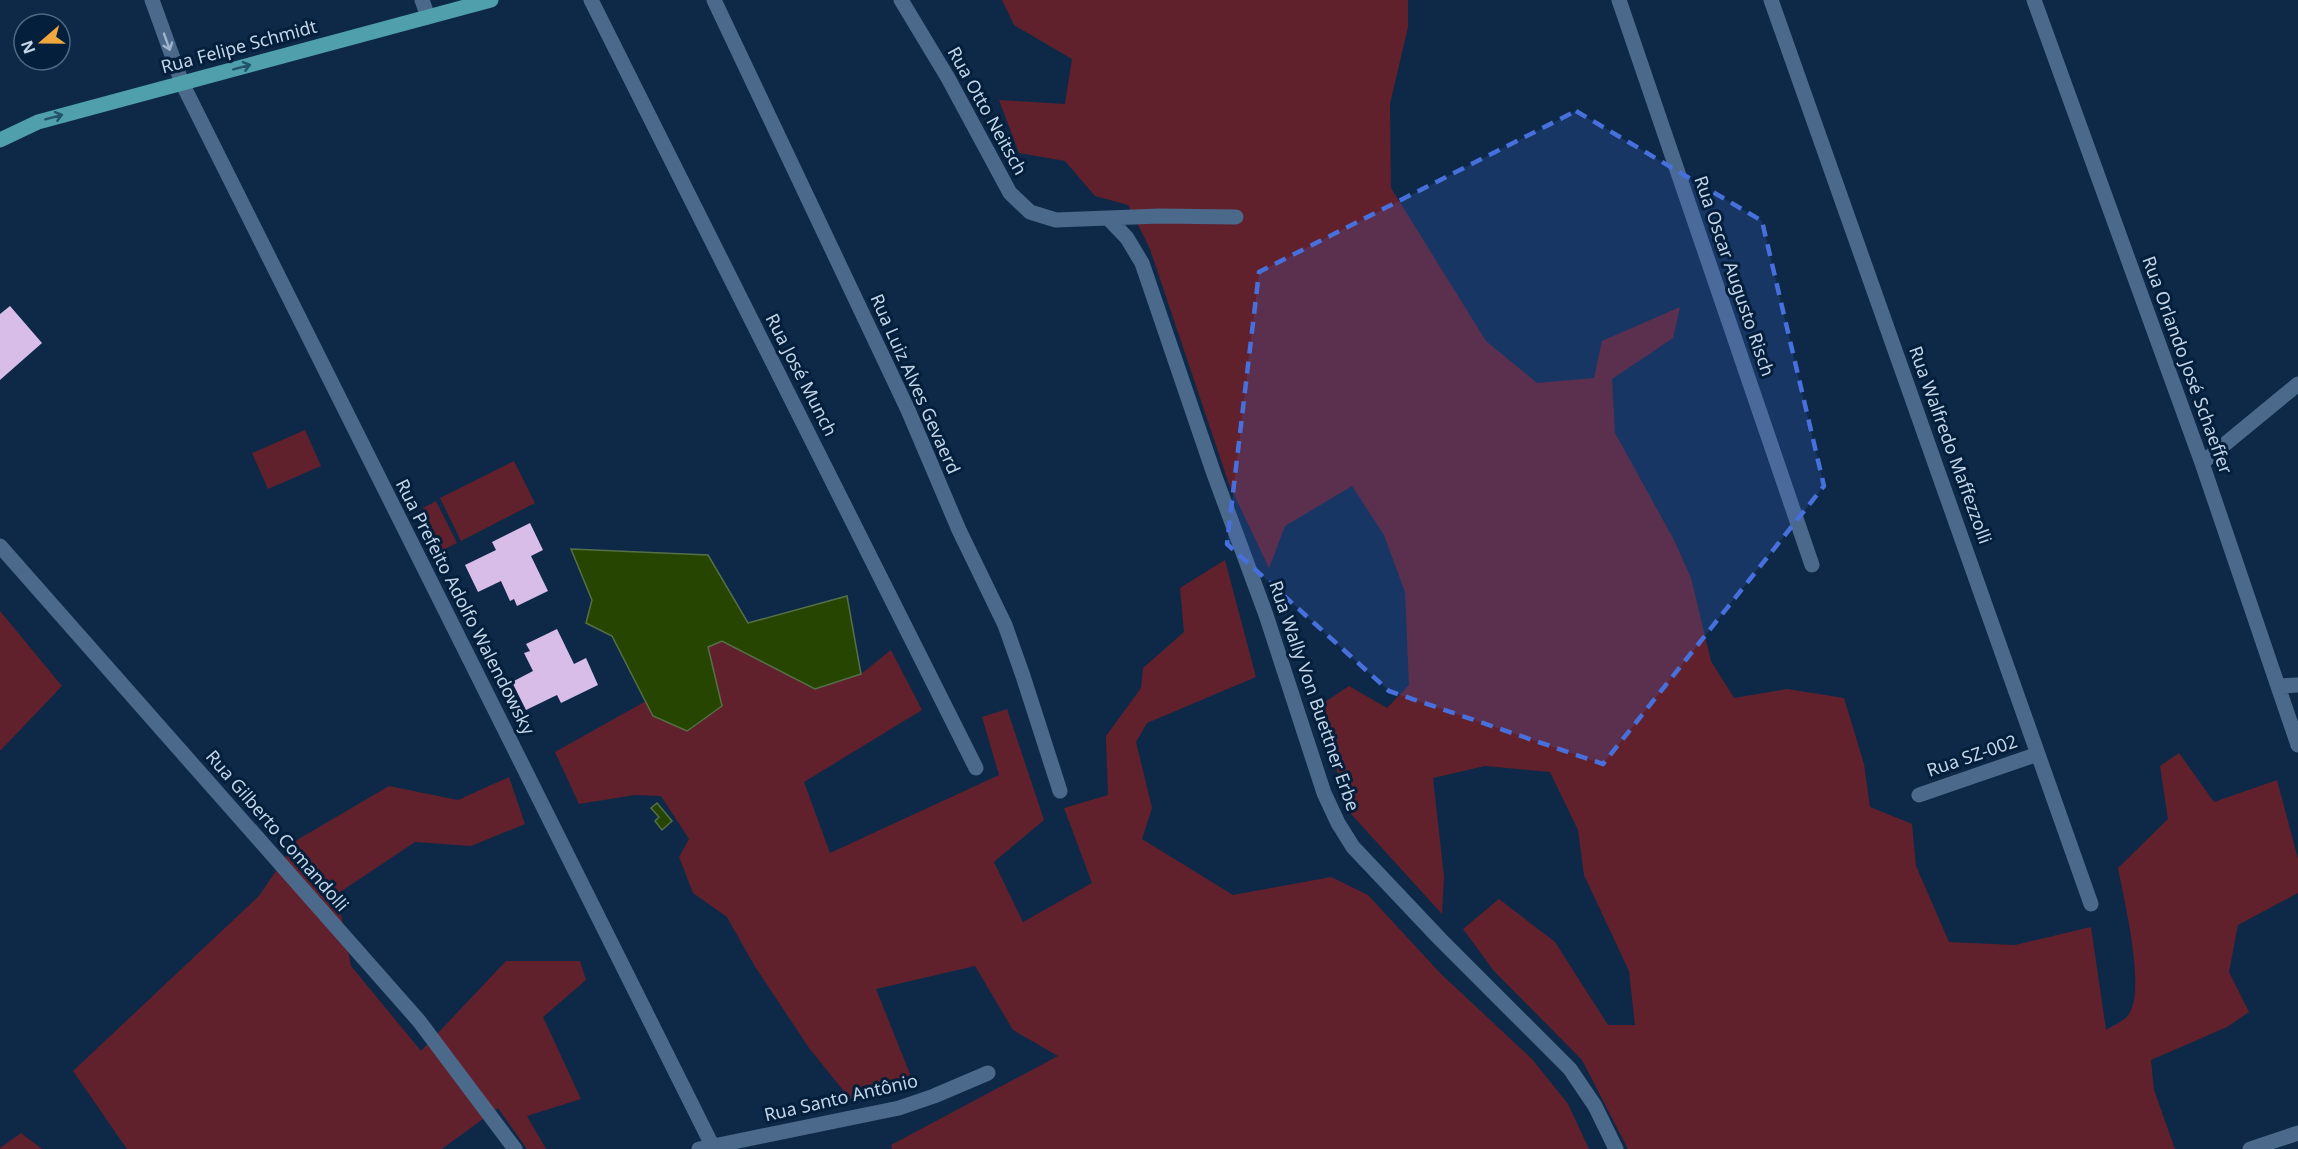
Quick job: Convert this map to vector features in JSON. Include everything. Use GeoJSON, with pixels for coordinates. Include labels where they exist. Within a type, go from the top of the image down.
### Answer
{"type":"FeatureCollection","features":[{"type":"Feature","properties":{"kind":"main road","name":"Rua Felipe Schmidt"},"geometry":{"type":"LineString","coordinates":[[0,140],[38,122],[491,0]]}},
{"type":"Feature","properties":{"kind":"street","name":"Rua Prefeito Adolfo Walendowsky"},"geometry":{"type":"LineString","coordinates":[[152,0],[182,83],[708,1148]]}},
{"type":"Feature","properties":{"kind":"street"},"geometry":{"type":"LineString","coordinates":[[422,0],[428,17]]}},
{"type":"Feature","properties":{"kind":"street","name":"Rua José Munch"},"geometry":{"type":"LineString","coordinates":[[591,0],[976,768]]}},
{"type":"Feature","properties":{"kind":"street","name":"Rua Luiz Alves Gevaerd"},"geometry":{"type":"LineString","coordinates":[[714,0],[908,410],[959,530],[1005,625],[1060,791]]}},
{"type":"Feature","properties":{"kind":"street","name":"Rua Otto Neitsch"},"geometry":{"type":"LineString","coordinates":[[901,0],[948,78],[1010,193],[1030,212],[1056,220],[1236,217]]}},
{"type":"Feature","properties":{"kind":"street","name":"Rua Oscar Augusto Risch"},"geometry":{"type":"LineString","coordinates":[[1619,0],[1812,566]]}},
{"type":"Feature","properties":{"kind":"street","name":"Rua Walfredo Maffezzolli"},"geometry":{"type":"LineString","coordinates":[[1771,0],[2091,904]]}},
{"type":"Feature","properties":{"kind":"street","name":"Rua Orlando José Schaeffer"},"geometry":{"type":"LineString","coordinates":[[2034,0],[2202,463],[2298,745]]}},
{"type":"Feature","properties":{"kind":"street","name":"Rua Wally Von Buettner Erbe"},"geometry":{"type":"LineString","coordinates":[[1108,218],[1127,238],[1142,263],[1214,474],[1266,615],[1324,793],[1338,823],[1353,847],[1440,939],[1570,1070],[1595,1106],[1616,1149]]}},
{"type":"Feature","properties":{"kind":"street"},"geometry":{"type":"LineString","coordinates":[[2202,463],[2298,384]]}},
{"type":"Feature","properties":{"kind":"street","name":"Rua Gilberto Comandolli"},"geometry":{"type":"LineString","coordinates":[[0,546],[419,1021],[515,1149]]}},
{"type":"Feature","properties":{"kind":"street"},"geometry":{"type":"LineString","coordinates":[[2279,686],[2298,685]]}},
{"type":"Feature","properties":{"kind":"street","name":"Rua SZ-002"},"geometry":{"type":"LineString","coordinates":[[1919,795],[2038,753]]}},
{"type":"Feature","properties":{"kind":"street","name":"Rua Santo Antônio"},"geometry":{"type":"LineString","coordinates":[[708,1148],[899,1108],[988,1073]]}},
{"type":"Feature","properties":{"kind":"street"},"geometry":{"type":"LineString","coordinates":[[2250,1149],[2298,1132]]}},
{"type":"Feature","properties":{"kind":"highlighted area"},"geometry":{"type":"Polygon","coordinates":[[[1576,111],[1762,221],[1824,486],[1603,764],[1389,691],[1227,544],[1259,272],[1576,111]]]}},
{"type":"Feature","properties":{"kind":"shaded area"},"geometry":{"type":"Polygon","coordinates":[[[1002,0],[1408,0],[1408,27],[1390,104],[1391,188],[1486,341],[1537,383],[1594,378],[1602,341],[1680,307],[1673,338],[1612,379],[1615,433],[1674,540],[1691,578],[1711,661],[1734,698],[1787,689],[1844,698],[1864,764],[1870,807],[1912,824],[1916,866],[1949,942],[2015,945],[2091,927],[2106,1030],[2127,1017],[2134,1002],[2135,965],[2118,868],[2168,819],[2160,766],[2179,753],[2214,802],[2277,780],[2298,859],[2298,893],[2238,925],[2229,972],[2249,1012],[2227,1027],[2151,1060],[2154,1090],[2175,1149],[1628,1149],[1582,1060],[1494,971],[1463,929],[1499,899],[1555,942],[1608,1025],[1635,1025],[1629,971],[1584,875],[1578,830],[1550,772],[1485,766],[1433,778],[1444,877],[1442,914],[1352,815],[1316,708],[1349,686],[1387,708],[1409,685],[1405,592],[1384,535],[1352,486],[1285,526],[1269,568],[1229,484],[1150,249],[1128,205],[1095,196],[1065,161],[1019,153],[999,100],[1065,104],[1072,59],[1014,25],[1002,0]]]}},
{"type":"Feature","properties":{"kind":"shaded area"},"geometry":{"type":"Polygon","coordinates":[[[305,430],[321,466],[268,489],[252,453],[305,430]]]}},
{"type":"Feature","properties":{"kind":"shaded area"},"geometry":{"type":"Polygon","coordinates":[[[514,461],[535,503],[461,541],[440,498],[514,461]]]}},
{"type":"Feature","properties":{"kind":"shaded area"},"geometry":{"type":"Polygon","coordinates":[[[436,501],[457,543],[443,550],[423,508],[436,501]]]}},
{"type":"Feature","properties":{"kind":"shaded area"},"geometry":{"type":"Polygon","coordinates":[[[571,549],[708,555],[748,623],[847,596],[861,674],[815,689],[722,641],[708,647],[722,706],[687,731],[653,716],[612,636],[586,623],[592,600],[571,549]]]}},
{"type":"Feature","properties":{"kind":"shaded area"},"geometry":{"type":"Polygon","coordinates":[[[1225,560],[1256,677],[1147,723],[1136,742],[1152,808],[1142,839],[1233,895],[1331,877],[1368,895],[1441,974],[1532,1059],[1568,1104],[1589,1149],[892,1149],[891,1145],[1058,1056],[1013,1030],[975,966],[876,989],[914,1084],[851,1100],[809,1048],[754,965],[727,917],[693,893],[679,857],[689,839],[661,796],[635,795],[579,804],[555,752],[646,701],[653,716],[722,706],[708,646],[722,641],[815,689],[861,674],[891,650],[922,710],[804,782],[830,853],[999,775],[982,717],[1007,709],[1044,820],[994,862],[1023,922],[1092,883],[1064,808],[1108,795],[1106,736],[1141,688],[1143,668],[1184,632],[1180,588],[1225,560]]]}},
{"type":"Feature","properties":{"kind":"shaded area"},"geometry":{"type":"Polygon","coordinates":[[[0,611],[62,686],[0,751],[0,611]]]}},
{"type":"Feature","properties":{"kind":"shaded area"},"geometry":{"type":"Polygon","coordinates":[[[509,777],[525,824],[471,846],[415,842],[337,894],[351,966],[421,1051],[506,961],[580,961],[586,980],[543,1017],[581,1099],[527,1116],[546,1149],[527,1149],[498,1108],[442,1149],[127,1149],[73,1071],[259,896],[297,840],[389,786],[458,800],[509,777]]]}},
{"type":"Feature","properties":{"kind":"shaded area"},"geometry":{"type":"Polygon","coordinates":[[[657,803],[672,821],[662,830],[655,821],[659,817],[651,808],[657,803]]]}},
{"type":"Feature","properties":{"kind":"shaded area"},"geometry":{"type":"Polygon","coordinates":[[[21,1133],[42,1149],[0,1149],[0,1148],[21,1133]]]}},
{"type":"Feature","properties":{"kind":"building"},"geometry":{"type":"Polygon","coordinates":[[[10,306],[42,343],[0,380],[0,314],[10,306]]]}},
{"type":"Feature","properties":{"kind":"building"},"geometry":{"type":"Polygon","coordinates":[[[530,523],[543,550],[531,556],[548,591],[517,606],[514,599],[510,601],[501,581],[478,592],[465,565],[496,550],[492,542],[530,523]]]}},
{"type":"Feature","properties":{"kind":"building"},"geometry":{"type":"Polygon","coordinates":[[[557,629],[574,664],[586,658],[598,685],[561,703],[557,695],[526,710],[512,682],[533,671],[524,653],[530,651],[526,644],[557,629]]]}}]}
